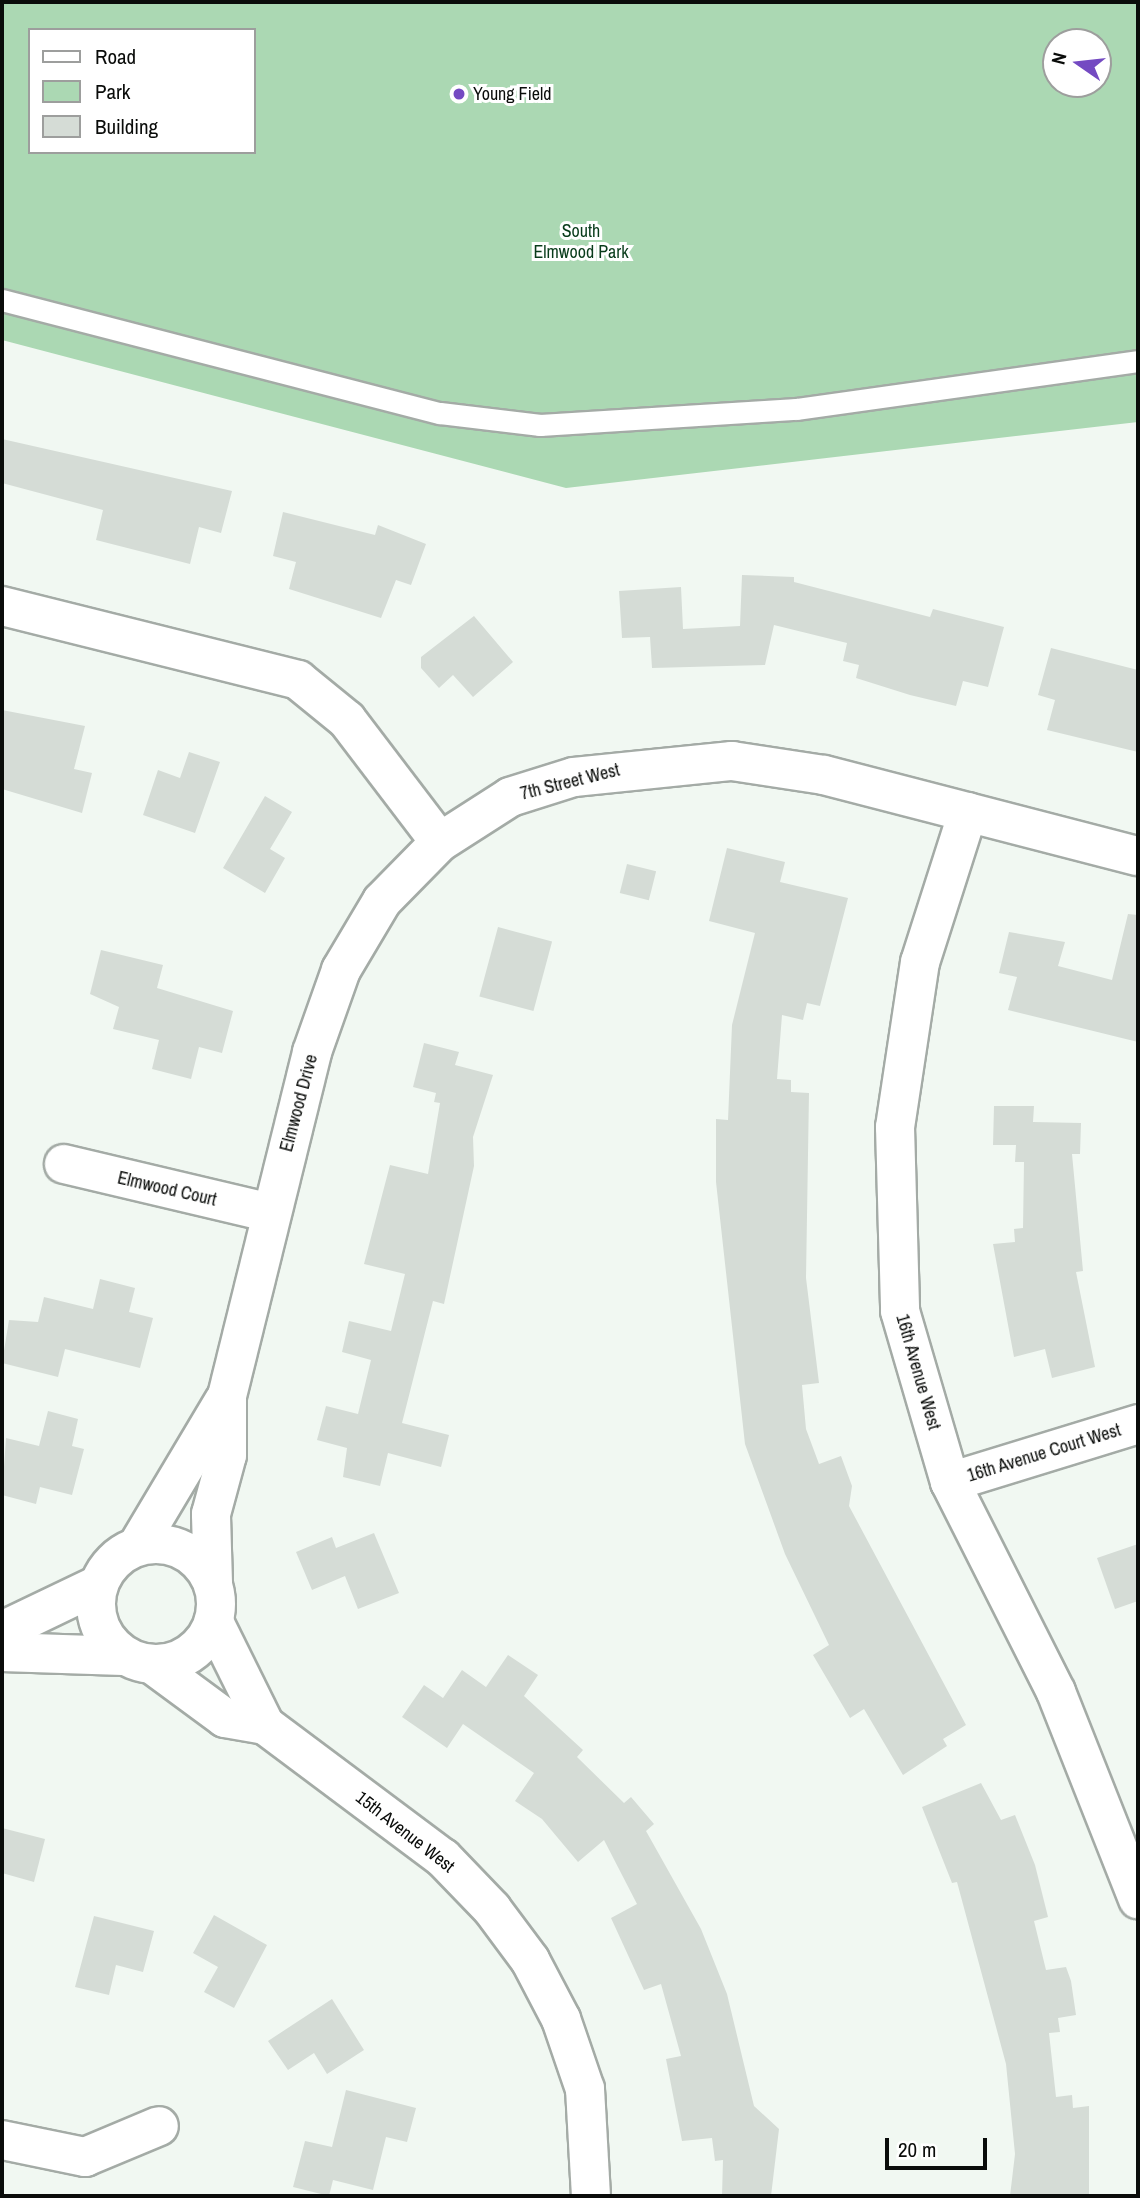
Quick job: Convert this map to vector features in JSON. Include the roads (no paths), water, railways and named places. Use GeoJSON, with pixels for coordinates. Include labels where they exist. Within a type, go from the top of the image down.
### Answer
{"type":"FeatureCollection","features":[{"type":"Feature","properties":{"kind":"street"},"geometry":{"type":"LineString","coordinates":[[2,606],[298,680],[347,720],[440,842]]}},
{"type":"Feature","properties":{"kind":"street","name":"7th Street West"},"geometry":{"type":"LineString","coordinates":[[440,842],[510,797],[640,766],[732,761],[824,775],[1138,856]]}},
{"type":"Feature","properties":{"kind":"street","name":"16th Avenue West"},"geometry":{"type":"LineString","coordinates":[[968,812],[920,962],[895,1127],[900,1311],[950,1482],[1056,1692],[1138,1899]]}},
{"type":"Feature","properties":{"kind":"street","name":"Elmwood Drive"},"geometry":{"type":"LineString","coordinates":[[213,1583],[211,1514],[227,1455],[227,1396],[271,1213],[341,970],[382,901],[440,842]]}},
{"type":"Feature","properties":{"kind":"street","name":"Elmwood Court"},"geometry":{"type":"LineString","coordinates":[[64,1164],[271,1213]]}},
{"type":"Feature","properties":{"kind":"street","name":"Elmwood Drive"},"geometry":{"type":"LineString","coordinates":[[138,1545],[227,1396]]}},
{"type":"Feature","properties":{"kind":"street","name":"16th Avenue Court West"},"geometry":{"type":"LineString","coordinates":[[950,1482],[1138,1424]]}},
{"type":"Feature","properties":{"kind":"street"},"geometry":{"type":"LineString","coordinates":[[2,1631],[98,1585],[120,1554],[138,1545],[174,1546],[204,1566],[213,1583],[214,1622],[191,1654],[138,1660],[2,1652]]}},
{"type":"Feature","properties":{"kind":"street"},"geometry":{"type":"LineString","coordinates":[[98,1585],[98,1625],[138,1660]]}},
{"type":"Feature","properties":{"kind":"street","name":"15th Avenue West"},"geometry":{"type":"LineString","coordinates":[[214,1622],[265,1725]]}},
{"type":"Feature","properties":{"kind":"street","name":"15th Avenue West"},"geometry":{"type":"LineString","coordinates":[[138,1660],[225,1717],[265,1725],[443,1858],[530,1960],[561,2019],[585,2089],[591,2196]]}},
{"type":"Feature","properties":{"kind":"street"},"geometry":{"type":"LineString","coordinates":[[2,2140],[85,2157],[159,2126]]}},
{"type":"Feature","properties":{"kind":"lane"},"geometry":{"type":"LineString","coordinates":[[2,300],[440,413],[540,425],[797,409],[1138,361]]}},
{"type":"Feature","properties":{"kind":"place","name":"Young Field"},"geometry":{"type":"Point","coordinates":[459,94]}},
{"type":"Feature","properties":{"kind":"park label","name":"South Elmwood Park"},"geometry":{"type":"Point","coordinates":[581,242]}}]}
